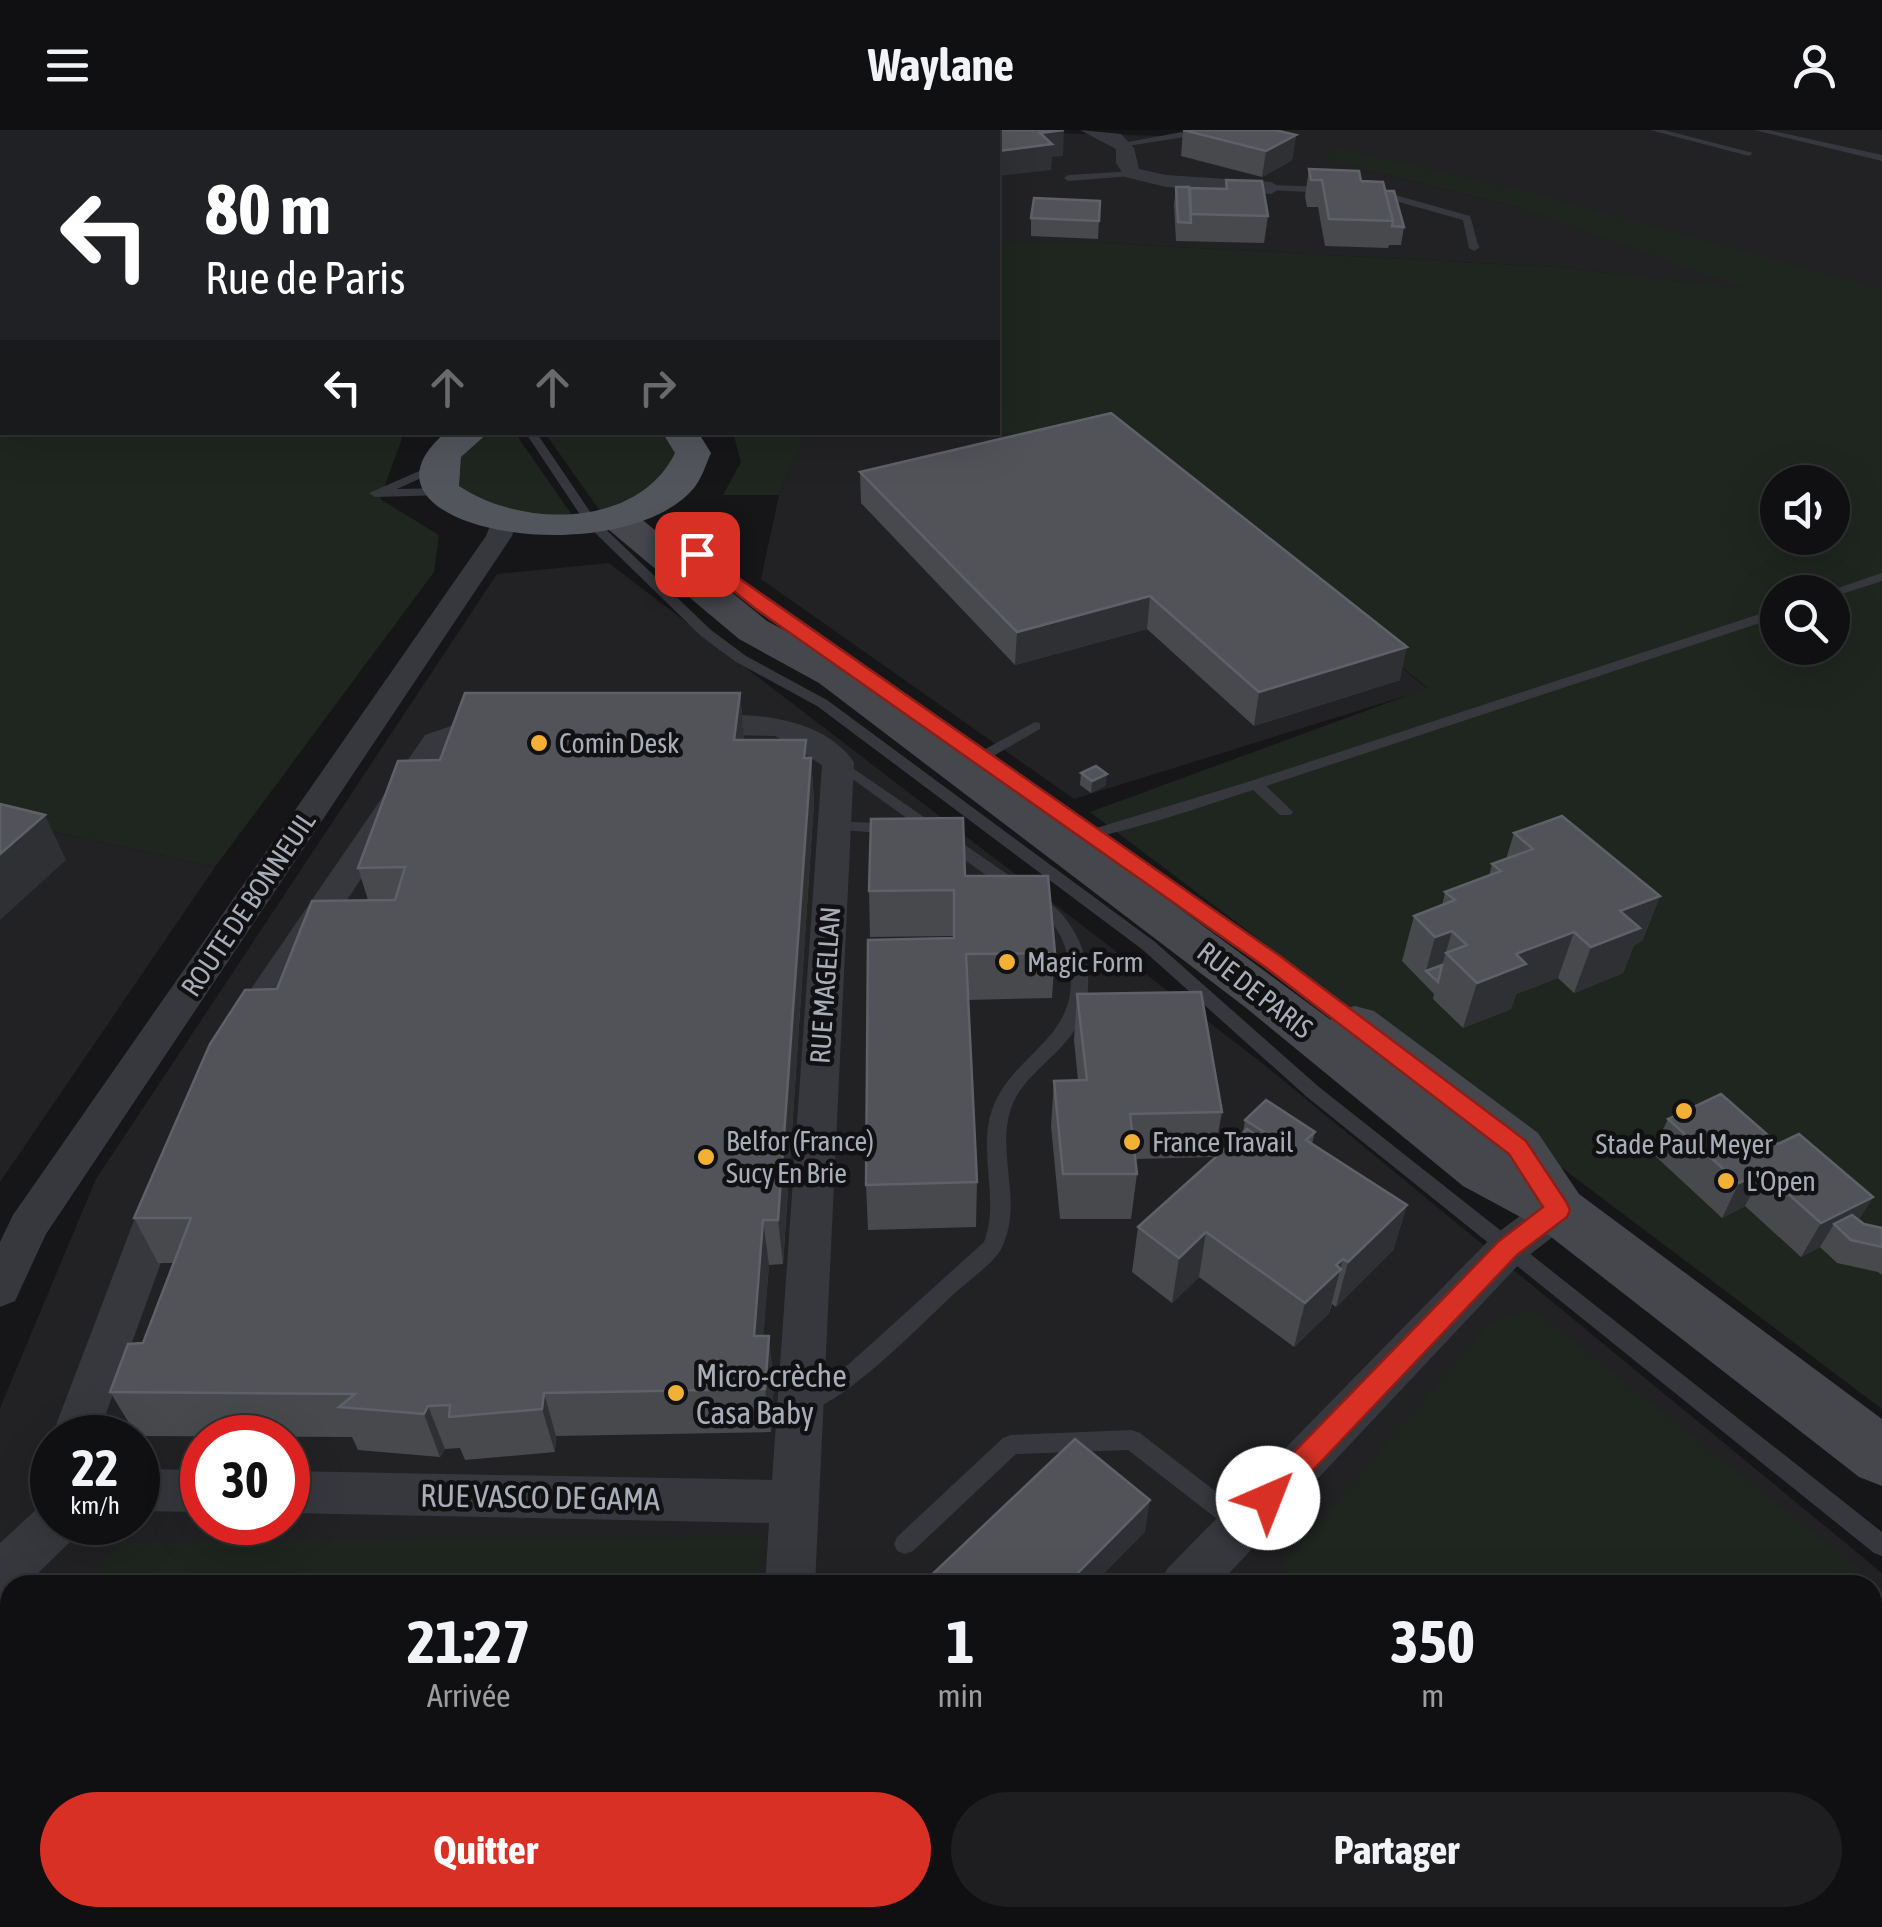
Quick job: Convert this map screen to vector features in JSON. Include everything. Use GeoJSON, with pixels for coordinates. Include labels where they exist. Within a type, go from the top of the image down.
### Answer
{"type":"FeatureCollection","features":[{"type":"Feature","properties":{"kind":"main road"},"geometry":{"type":"LineString","coordinates":[[465,435],[446,452],[440,480],[466,510],[503,522],[562,526],[603,519],[653,502],[676,487],[690,470],[692,453],[682,435]]}},
{"type":"Feature","properties":{"kind":"main road","name":"RUE DE PARIS"},"geometry":{"type":"LineString","coordinates":[[653,502],[697,554],[1073,836],[1482,1172],[1558,1210],[1882,1457]]}},
{"type":"Feature","properties":{"kind":"main road","name":"RUE DE PARIS"},"geometry":{"type":"LineString","coordinates":[[603,519],[753,630],[834,674],[968,760]]}},
{"type":"Feature","properties":{"kind":"street"},"geometry":{"type":"LineString","coordinates":[[1089,130],[1121,144],[1132,174],[1271,188]]}},
{"type":"Feature","properties":{"kind":"street","name":"ROUTE DE BONNEUIL"},"geometry":{"type":"LineString","coordinates":[[0,1289],[8,1255],[499,536],[503,522]]}},
{"type":"Feature","properties":{"kind":"street"},"geometry":{"type":"LineString","coordinates":[[659,726],[771,724],[809,737],[838,762]]}},
{"type":"Feature","properties":{"kind":"street"},"geometry":{"type":"LineString","coordinates":[[220,1064],[436,742],[471,728],[527,727]]}},
{"type":"Feature","properties":{"kind":"street","name":"RUE MAGELLAN"},"geometry":{"type":"LineString","coordinates":[[790,1575],[838,762]]}},
{"type":"Feature","properties":{"kind":"street"},"geometry":{"type":"LineString","coordinates":[[83,1415],[180,1154]]}},
{"type":"Feature","properties":{"kind":"street"},"geometry":{"type":"LineString","coordinates":[[1195,1575],[1508,1248],[1558,1210]]}},
{"type":"Feature","properties":{"kind":"street","name":"RUE VASCO DE GAMA"},"geometry":{"type":"LineString","coordinates":[[310,1492],[793,1502]]}},
{"type":"Feature","properties":{"kind":"street"},"geometry":{"type":"LineString","coordinates":[[2,1575],[33,1545]]}},
{"type":"Feature","properties":{"kind":"lane"},"geometry":{"type":"LineString","coordinates":[[1654,130],[1750,153]]}},
{"type":"Feature","properties":{"kind":"lane"},"geometry":{"type":"LineString","coordinates":[[1758,130],[1882,158]]}},
{"type":"Feature","properties":{"kind":"lane"},"geometry":{"type":"LineString","coordinates":[[1121,144],[1182,135]]}},
{"type":"Feature","properties":{"kind":"lane"},"geometry":{"type":"LineString","coordinates":[[1068,178],[1132,174]]}},
{"type":"Feature","properties":{"kind":"lane"},"geometry":{"type":"LineString","coordinates":[[1271,188],[1340,191]]}},
{"type":"Feature","properties":{"kind":"lane"},"geometry":{"type":"LineString","coordinates":[[1357,192],[1466,218],[1474,248]]}},
{"type":"Feature","properties":{"kind":"lane"},"geometry":{"type":"LineString","coordinates":[[533,435],[603,519],[723,648],[822,703],[1149,946],[1313,1092],[1882,1546]]}},
{"type":"Feature","properties":{"kind":"lane"},"geometry":{"type":"LineString","coordinates":[[1850,588],[1882,577]]}},
{"type":"Feature","properties":{"kind":"lane"},"geometry":{"type":"LineString","coordinates":[[1073,836],[1256,784],[1760,618]]}},
{"type":"Feature","properties":{"kind":"lane"},"geometry":{"type":"LineString","coordinates":[[968,760],[1035,726]]}},
{"type":"Feature","properties":{"kind":"lane"},"geometry":{"type":"LineString","coordinates":[[799,1409],[856,1370],[992,1247],[1003,1224],[998,1123],[1006,1095],[1076,1019],[1084,996],[1072,932],[1049,911],[838,762]]}},
{"type":"Feature","properties":{"kind":"lane"},"geometry":{"type":"LineString","coordinates":[[1256,784],[1285,812]]}},
{"type":"Feature","properties":{"kind":"lane"},"geometry":{"type":"LineString","coordinates":[[834,826],[886,826],[921,841]]}},
{"type":"Feature","properties":{"kind":"lane"},"geometry":{"type":"LineString","coordinates":[[905,1544],[1012,1445],[1132,1440],[1242,1526]]}},
{"type":"Feature","properties":{"kind":"shaded area"},"geometry":{"type":"Polygon","coordinates":[[[1220,130],[1882,130],[1882,289],[1326,160],[1510,205],[1748,289],[1555,267],[1100,243],[1000,243],[1000,137],[1050,133],[1202,137],[1220,130]]]}},
{"type":"Feature","properties":{"kind":"shaded area"},"geometry":{"type":"Polygon","coordinates":[[[1336,148],[1530,192],[1882,289],[1882,1409],[1090,812],[1428,688],[1103,432],[1000,434],[1000,243],[1100,243],[1556,267],[1743,288],[1510,205],[1325,160],[1336,148]]]}},
{"type":"Feature","properties":{"kind":"shaded area"},"geometry":{"type":"Polygon","coordinates":[[[1103,432],[1428,689],[1074,799],[761,579],[779,495],[801,437],[1103,432]]]}},
{"type":"Feature","properties":{"kind":"shaded area"},"geometry":{"type":"Polygon","coordinates":[[[0,435],[403,435],[380,499],[439,535],[434,572],[215,867],[0,820],[0,435]]]}},
{"type":"Feature","properties":{"kind":"shaded area"},"geometry":{"type":"Polygon","coordinates":[[[486,435],[516,435],[572,515],[509,511],[477,501],[457,483],[458,459],[486,435]]]}},
{"type":"Feature","properties":{"kind":"shaded area"},"geometry":{"type":"Polygon","coordinates":[[[546,435],[664,435],[677,454],[652,491],[600,511],[546,435]]]}},
{"type":"Feature","properties":{"kind":"shaded area"},"geometry":{"type":"Polygon","coordinates":[[[734,435],[922,435],[802,437],[779,495],[723,495],[741,462],[734,435]]]}},
{"type":"Feature","properties":{"kind":"shaded area"},"geometry":{"type":"Polygon","coordinates":[[[609,563],[1262,1063],[1882,1575],[0,1575],[0,1408],[96,1179],[497,574],[609,563]]]}},
{"type":"Feature","properties":{"kind":"shaded area"},"geometry":{"type":"Polygon","coordinates":[[[0,820],[215,867],[0,1182],[0,820]]]}},
{"type":"Feature","properties":{"kind":"shaded area"},"geometry":{"type":"Polygon","coordinates":[[[1532,1308],[1867,1575],[1288,1575],[1283,1565],[1489,1324],[1532,1308]]]}},
{"type":"Feature","properties":{"kind":"shaded area"},"geometry":{"type":"Polygon","coordinates":[[[762,1537],[759,1575],[97,1575],[102,1562],[122,1545],[160,1543],[310,1545],[310,1541],[762,1537]]]}},
{"type":"Feature","properties":{"kind":"building"},"geometry":{"type":"Polygon","coordinates":[[[1000,130],[1064,130],[1040,133],[1052,144],[1000,151],[1000,130]]]}},
{"type":"Feature","properties":{"kind":"building"},"geometry":{"type":"Polygon","coordinates":[[[1183,130],[1275,130],[1296,135],[1266,151],[1183,130]]]}},
{"type":"Feature","properties":{"kind":"building"},"geometry":{"type":"Polygon","coordinates":[[[1309,169],[1359,171],[1361,181],[1383,182],[1393,221],[1329,219],[1322,180],[1311,180],[1309,169]]]}},
{"type":"Feature","properties":{"kind":"building"},"geometry":{"type":"Polygon","coordinates":[[[1226,180],[1262,181],[1268,216],[1191,214],[1190,188],[1227,189],[1226,180]]]}},
{"type":"Feature","properties":{"kind":"building"},"geometry":{"type":"Polygon","coordinates":[[[1176,187],[1189,187],[1191,223],[1178,222],[1176,187]]]}},
{"type":"Feature","properties":{"kind":"building"},"geometry":{"type":"Polygon","coordinates":[[[1385,191],[1394,191],[1404,227],[1392,226],[1385,191]]]}},
{"type":"Feature","properties":{"kind":"building"},"geometry":{"type":"Polygon","coordinates":[[[1034,198],[1100,201],[1099,221],[1031,218],[1034,198]]]}},
{"type":"Feature","properties":{"kind":"building"},"geometry":{"type":"Polygon","coordinates":[[[1111,413],[1407,647],[1259,692],[1150,596],[1017,632],[860,472],[1111,413]]]}},
{"type":"Feature","properties":{"kind":"building"},"geometry":{"type":"Polygon","coordinates":[[[465,693],[740,693],[734,740],[806,740],[804,758],[811,758],[778,1220],[763,1220],[754,1336],[769,1336],[765,1389],[544,1393],[542,1409],[449,1417],[450,1405],[428,1406],[424,1414],[339,1407],[355,1394],[110,1392],[128,1344],[143,1343],[191,1218],[134,1218],[210,1044],[245,990],[277,989],[312,901],[395,900],[405,867],[358,868],[398,761],[440,760],[465,693]]]}},
{"type":"Feature","properties":{"kind":"building"},"geometry":{"type":"Polygon","coordinates":[[[1096,766],[1107,774],[1092,781],[1081,773],[1096,766]]]}},
{"type":"Feature","properties":{"kind":"building"},"geometry":{"type":"Polygon","coordinates":[[[0,804],[45,815],[0,854],[0,804]]]}},
{"type":"Feature","properties":{"kind":"building"},"geometry":{"type":"Polygon","coordinates":[[[1562,816],[1660,896],[1620,911],[1640,928],[1591,947],[1574,932],[1516,954],[1526,964],[1477,983],[1446,953],[1467,945],[1452,931],[1435,937],[1414,916],[1455,900],[1445,892],[1501,871],[1492,864],[1533,849],[1514,833],[1562,816]]]}},
{"type":"Feature","properties":{"kind":"building"},"geometry":{"type":"Polygon","coordinates":[[[963,818],[965,876],[1048,876],[1055,953],[966,954],[977,1182],[866,1185],[868,940],[954,938],[954,890],[869,891],[871,819],[963,818]]]}},
{"type":"Feature","properties":{"kind":"building"},"geometry":{"type":"Polygon","coordinates":[[[1442,965],[1438,982],[1426,971],[1442,965]]]}},
{"type":"Feature","properties":{"kind":"building","name":"France Travail"},"geometry":{"type":"Polygon","coordinates":[[[1201,992],[1222,1112],[1130,1114],[1137,1174],[1063,1174],[1054,1081],[1087,1080],[1077,994],[1201,992]]]}},
{"type":"Feature","properties":{"kind":"building"},"geometry":{"type":"Polygon","coordinates":[[[1721,1094],[1778,1144],[1799,1134],[1873,1197],[1821,1223],[1763,1172],[1739,1183],[1668,1119],[1721,1094]]]}},
{"type":"Feature","properties":{"kind":"building"},"geometry":{"type":"Polygon","coordinates":[[[1266,1100],[1315,1132],[1306,1140],[1407,1205],[1348,1262],[1343,1259],[1336,1265],[1341,1269],[1305,1303],[1206,1232],[1179,1258],[1138,1227],[1247,1129],[1259,1137],[1264,1132],[1245,1120],[1266,1100]]]}},
{"type":"Feature","properties":{"kind":"building"},"geometry":{"type":"Polygon","coordinates":[[[1852,1215],[1864,1224],[1882,1228],[1882,1247],[1851,1240],[1834,1224],[1852,1215]]]}},
{"type":"Feature","properties":{"kind":"building"},"geometry":{"type":"Polygon","coordinates":[[[1075,1439],[1150,1500],[1076,1575],[932,1575],[1075,1439]]]}},
{"type":"Feature","properties":{"kind":"place","name":"Comin Desk"},"geometry":{"type":"Point","coordinates":[539,743]}},
{"type":"Feature","properties":{"kind":"place","name":"Magic Form"},"geometry":{"type":"Point","coordinates":[1007,962]}},
{"type":"Feature","properties":{"kind":"place","name":"Stade Paul Meyer"},"geometry":{"type":"Point","coordinates":[1684,1111]}},
{"type":"Feature","properties":{"kind":"place","name":"France Travail"},"geometry":{"type":"Point","coordinates":[1132,1142]}},
{"type":"Feature","properties":{"kind":"place","name":"Belfor (France) Sucy En Brie"},"geometry":{"type":"Point","coordinates":[706,1157]}},
{"type":"Feature","properties":{"kind":"place","name":"L'Open"},"geometry":{"type":"Point","coordinates":[1726,1181]}},
{"type":"Feature","properties":{"kind":"place","name":"Micro-crèche Casa Baby"},"geometry":{"type":"Point","coordinates":[676,1393]}},
{"type":"Feature","properties":{"kind":"route"},"geometry":{"type":"LineString","coordinates":[[697,554],[762,605],[1273,961],[1518,1148],[1558,1210],[1508,1248],[1268,1498]]}}]}
